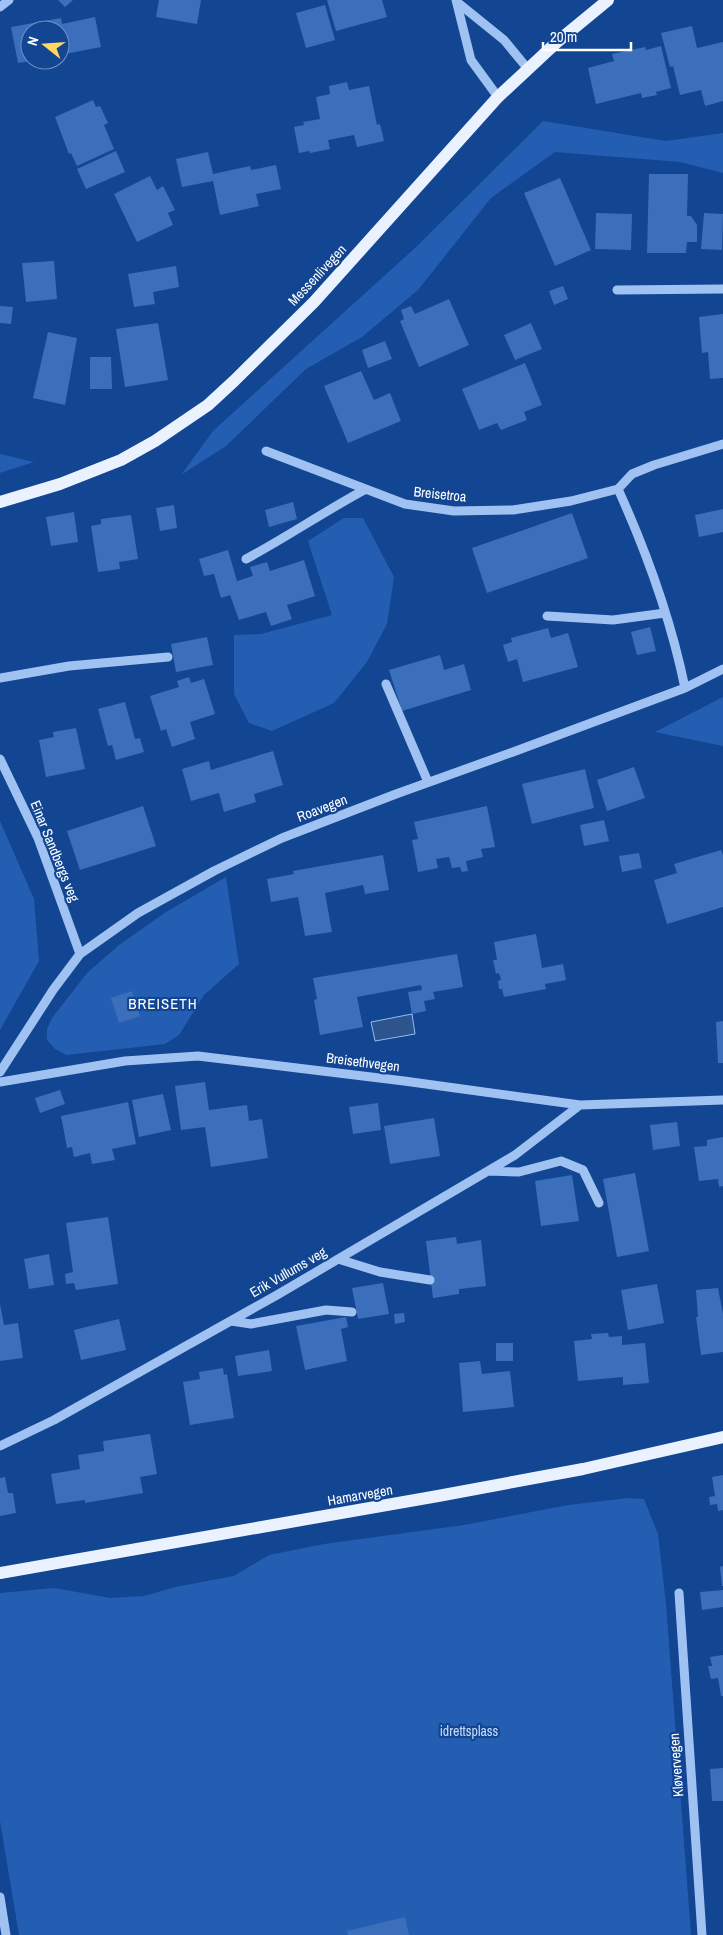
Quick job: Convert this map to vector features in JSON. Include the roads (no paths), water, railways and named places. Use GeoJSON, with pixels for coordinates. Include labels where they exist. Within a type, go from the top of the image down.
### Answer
{"type":"FeatureCollection","features":[{"type":"Feature","properties":{"kind":"main road","name":"Messenlivegen"},"geometry":{"type":"LineString","coordinates":[[0,502],[60,484],[121,460],[155,441],[208,405],[314,302],[498,98],[528,69],[608,0]]}},
{"type":"Feature","properties":{"kind":"main road","name":"Hamarvegen"},"geometry":{"type":"LineString","coordinates":[[0,1573],[458,1493],[630,1459],[723,1437]]}},
{"type":"Feature","properties":{"kind":"street"},"geometry":{"type":"LineString","coordinates":[[0,7],[9,0]]}},
{"type":"Feature","properties":{"kind":"street"},"geometry":{"type":"LineString","coordinates":[[456,1],[504,40],[528,69]]}},
{"type":"Feature","properties":{"kind":"street"},"geometry":{"type":"LineString","coordinates":[[456,1],[471,60],[498,98]]}},
{"type":"Feature","properties":{"kind":"street"},"geometry":{"type":"LineString","coordinates":[[617,290],[723,289]]}},
{"type":"Feature","properties":{"kind":"street","name":"Breisetroa"},"geometry":{"type":"LineString","coordinates":[[266,451],[405,504],[454,511],[512,510],[571,501],[618,489],[632,474],[654,465],[723,444]]}},
{"type":"Feature","properties":{"kind":"street"},"geometry":{"type":"LineString","coordinates":[[246,559],[366,489]]}},
{"type":"Feature","properties":{"kind":"street"},"geometry":{"type":"LineString","coordinates":[[618,489],[635,527],[677,648],[685,688]]}},
{"type":"Feature","properties":{"kind":"street"},"geometry":{"type":"LineString","coordinates":[[547,616],[614,620],[665,613]]}},
{"type":"Feature","properties":{"kind":"street"},"geometry":{"type":"LineString","coordinates":[[0,678],[69,666],[168,657]]}},
{"type":"Feature","properties":{"kind":"street","name":"Roavegen"},"geometry":{"type":"LineString","coordinates":[[0,1072],[53,990],[80,954],[138,912],[214,871],[282,838],[428,782],[685,688],[723,669]]}},
{"type":"Feature","properties":{"kind":"street"},"geometry":{"type":"LineString","coordinates":[[386,684],[428,782]]}},
{"type":"Feature","properties":{"kind":"street","name":"Einar Sandbergs veg"},"geometry":{"type":"LineString","coordinates":[[0,759],[38,838],[80,954]]}},
{"type":"Feature","properties":{"kind":"street","name":"Breisethvegen"},"geometry":{"type":"LineString","coordinates":[[0,1082],[126,1061],[198,1056],[414,1082],[580,1105],[723,1100]]}},
{"type":"Feature","properties":{"kind":"street","name":"Erik Vullums veg"},"geometry":{"type":"LineString","coordinates":[[0,1446],[54,1420],[231,1321],[515,1155],[580,1105]]}},
{"type":"Feature","properties":{"kind":"street"},"geometry":{"type":"LineString","coordinates":[[487,1171],[519,1172],[561,1161],[583,1170],[599,1203]]}},
{"type":"Feature","properties":{"kind":"street"},"geometry":{"type":"LineString","coordinates":[[338,1259],[380,1272],[430,1280]]}},
{"type":"Feature","properties":{"kind":"street"},"geometry":{"type":"LineString","coordinates":[[231,1321],[251,1324],[326,1310],[352,1312]]}},
{"type":"Feature","properties":{"kind":"street","name":"Kløvervegen"},"geometry":{"type":"LineString","coordinates":[[679,1593],[702,1935]]}},
{"type":"Feature","properties":{"kind":"street"},"geometry":{"type":"LineString","coordinates":[[0,1897],[6,1935]]}},
{"type":"Feature","properties":{"kind":"district","name":"BREISETH"},"geometry":{"type":"Point","coordinates":[163,1003]}},
{"type":"Feature","properties":{"kind":"park label","name":"idrettsplass"},"geometry":{"type":"Point","coordinates":[469,1731]}}]}
